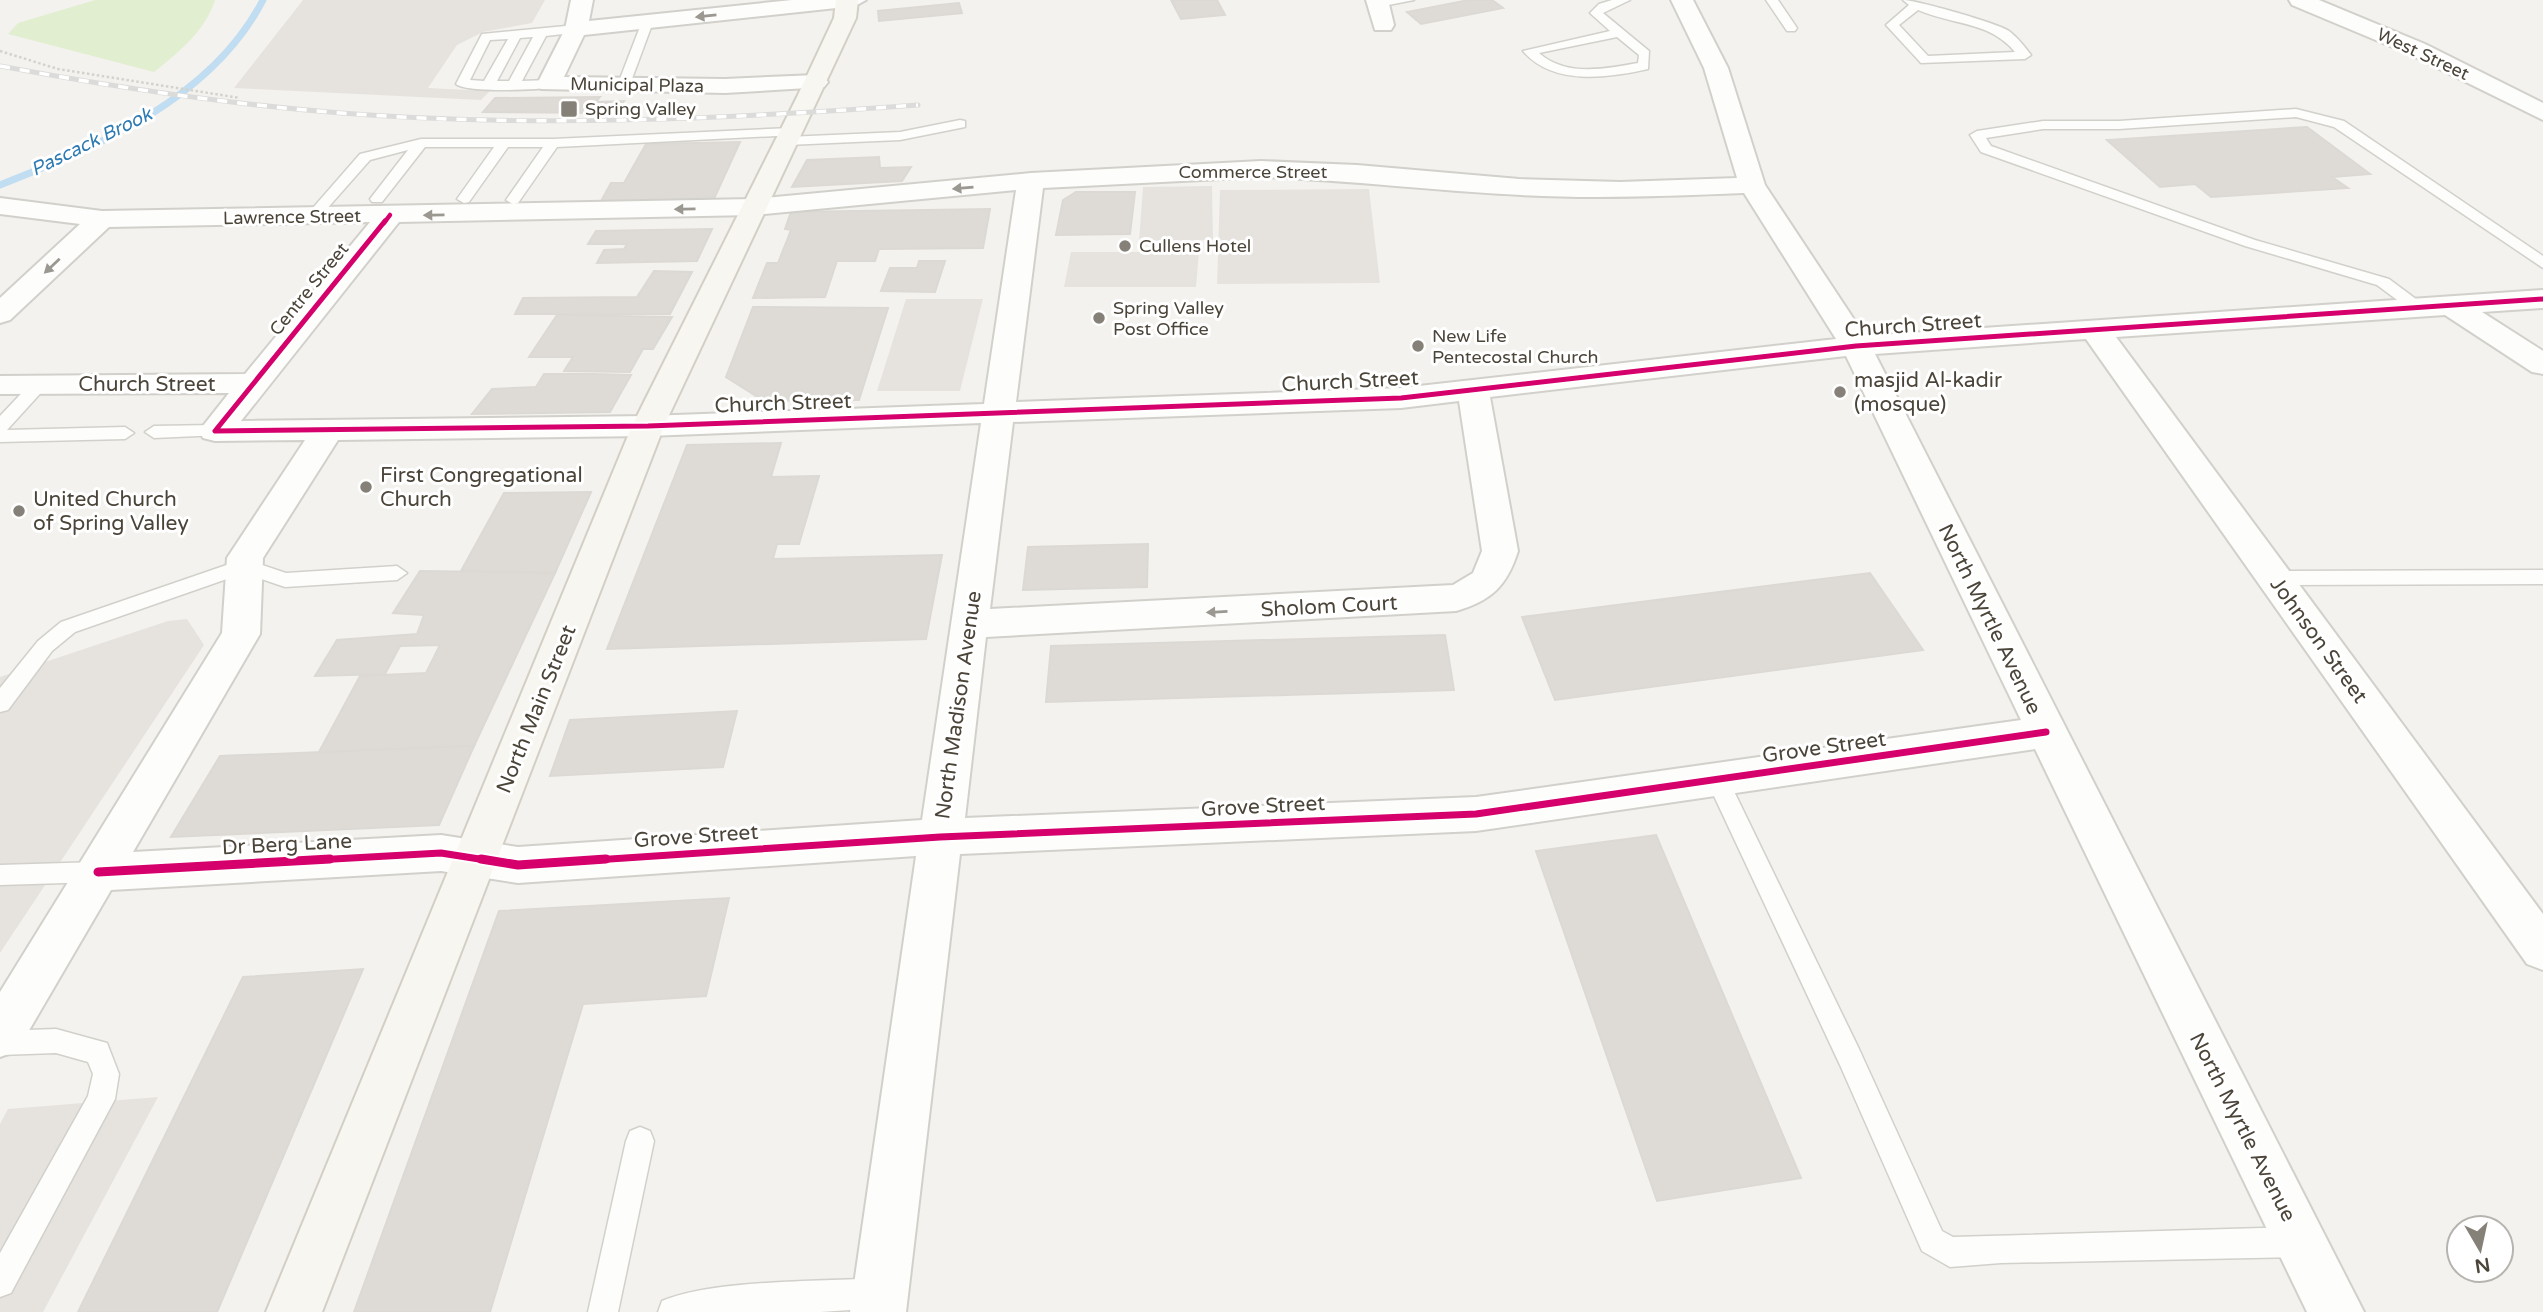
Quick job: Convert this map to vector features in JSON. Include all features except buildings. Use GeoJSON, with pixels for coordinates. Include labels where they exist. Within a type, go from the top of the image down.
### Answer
{"type":"FeatureCollection","features":[{"type":"Feature","properties":{"kind":"main road","name":"North Main Street"},"geometry":{"type":"LineString","coordinates":[[294,1312],[649,426],[801,113],[845,18],[847,0]]}},
{"type":"Feature","properties":{"kind":"street"},"geometry":{"type":"LineString","coordinates":[[550,84],[576,29],[582,0]]}},
{"type":"Feature","properties":{"kind":"street"},"geometry":{"type":"LineString","coordinates":[[576,29],[855,0]]}},
{"type":"Feature","properties":{"kind":"street","name":"West Street"},"geometry":{"type":"LineString","coordinates":[[2300,0],[2417,49],[2543,113]]}},
{"type":"Feature","properties":{"kind":"street","name":"North Myrtle Avenue"},"geometry":{"type":"LineString","coordinates":[[1690,1],[1716,68],[1752,185],[1856,346],[2336,1312]]}},
{"type":"Feature","properties":{"kind":"street"},"geometry":{"type":"LineString","coordinates":[[1378,2],[1383,26]]}},
{"type":"Feature","properties":{"kind":"street","name":"Municipal Plaza"},"geometry":{"type":"LineString","coordinates":[[550,84],[724,86],[801,113]]}},
{"type":"Feature","properties":{"kind":"street","name":"Commerce Street"},"geometry":{"type":"LineString","coordinates":[[754,207],[1031,181],[1261,169],[1594,189],[1752,185]]}},
{"type":"Feature","properties":{"kind":"street","name":"North Madison Avenue"},"geometry":{"type":"LineString","coordinates":[[879,1303],[940,837],[1031,181]]}},
{"type":"Feature","properties":{"kind":"street","name":"Lawrence Street"},"geometry":{"type":"LineString","coordinates":[[0,206],[102,219],[312,217],[384,207],[754,207]]}},
{"type":"Feature","properties":{"kind":"street","name":"Centre Street"},"geometry":{"type":"LineString","coordinates":[[253,383],[384,207]]}},
{"type":"Feature","properties":{"kind":"street"},"geometry":{"type":"LineString","coordinates":[[0,314],[102,219]]}},
{"type":"Feature","properties":{"kind":"street","name":"Church Street"},"geometry":{"type":"LineString","coordinates":[[215,431],[649,426],[1401,398],[1856,346],[2543,299]]}},
{"type":"Feature","properties":{"kind":"street"},"geometry":{"type":"LineString","coordinates":[[2452,306],[2543,365]]}},
{"type":"Feature","properties":{"kind":"street","name":"Johnson Street"},"geometry":{"type":"LineString","coordinates":[[2095,330],[2543,950]]}},
{"type":"Feature","properties":{"kind":"street","name":"Church Street"},"geometry":{"type":"LineString","coordinates":[[0,385],[253,383]]}},
{"type":"Feature","properties":{"kind":"street","name":"Church Street"},"geometry":{"type":"LineString","coordinates":[[215,431],[253,383]]}},
{"type":"Feature","properties":{"kind":"street","name":"Sholom Court"},"geometry":{"type":"LineString","coordinates":[[969,624],[1456,598],[1483,588],[1494,572],[1500,551],[1473,390]]}},
{"type":"Feature","properties":{"kind":"street"},"geometry":{"type":"LineString","coordinates":[[0,1035],[241,634],[245,558],[328,430]]}},
{"type":"Feature","properties":{"kind":"street","name":"Grove Street"},"geometry":{"type":"LineString","coordinates":[[477,858],[518,865],[940,837],[1476,814],[2046,732]]}},
{"type":"Feature","properties":{"kind":"street","name":"Dr Berg Lane"},"geometry":{"type":"LineString","coordinates":[[98,872],[440,853],[477,858]]}},
{"type":"Feature","properties":{"kind":"lane"},"geometry":{"type":"LineString","coordinates":[[1378,2],[1408,0]]}},
{"type":"Feature","properties":{"kind":"lane"},"geometry":{"type":"LineString","coordinates":[[1619,33],[1529,51],[1553,68],[1595,75],[1644,66],[1645,54],[1596,13],[1603,7],[1624,0]]}},
{"type":"Feature","properties":{"kind":"lane"},"geometry":{"type":"LineString","coordinates":[[1772,0],[1791,28]]}},
{"type":"Feature","properties":{"kind":"lane"},"geometry":{"type":"LineString","coordinates":[[1912,3],[1962,17],[2003,33],[2025,55],[1925,60],[1892,25],[1912,3]]}},
{"type":"Feature","properties":{"kind":"lane"},"geometry":{"type":"LineString","coordinates":[[624,84],[647,22]]}},
{"type":"Feature","properties":{"kind":"lane"},"geometry":{"type":"LineString","coordinates":[[550,84],[462,85],[486,37],[576,29]]}},
{"type":"Feature","properties":{"kind":"lane"},"geometry":{"type":"LineString","coordinates":[[513,85],[542,33]]}},
{"type":"Feature","properties":{"kind":"lane"},"geometry":{"type":"LineString","coordinates":[[488,85],[516,35]]}},
{"type":"Feature","properties":{"kind":"lane"},"geometry":{"type":"LineString","coordinates":[[312,217],[365,157],[421,143],[553,143],[801,113],[886,138],[960,124]]}},
{"type":"Feature","properties":{"kind":"lane"},"geometry":{"type":"LineString","coordinates":[[2418,308],[2383,282],[2250,243],[1986,149],[1977,135],[2043,125],[2119,125],[2296,113],[2339,124],[2543,262]]}},
{"type":"Feature","properties":{"kind":"lane"},"geometry":{"type":"LineString","coordinates":[[464,199],[505,142]]}},
{"type":"Feature","properties":{"kind":"lane"},"geometry":{"type":"LineString","coordinates":[[384,207],[421,143]]}},
{"type":"Feature","properties":{"kind":"lane"},"geometry":{"type":"LineString","coordinates":[[513,200],[553,143]]}},
{"type":"Feature","properties":{"kind":"lane"},"geometry":{"type":"LineString","coordinates":[[0,427],[39,385]]}},
{"type":"Feature","properties":{"kind":"lane"},"geometry":{"type":"LineString","coordinates":[[154,432],[215,431]]}},
{"type":"Feature","properties":{"kind":"lane"},"geometry":{"type":"LineString","coordinates":[[0,436],[125,433]]}},
{"type":"Feature","properties":{"kind":"lane"},"geometry":{"type":"LineString","coordinates":[[0,704],[45,646],[68,627],[244,566],[285,580],[397,573]]}},
{"type":"Feature","properties":{"kind":"lane"},"geometry":{"type":"LineString","coordinates":[[2275,578],[2543,577]]}},
{"type":"Feature","properties":{"kind":"lane"},"geometry":{"type":"LineString","coordinates":[[1718,781],[1850,1058],[1932,1241],[1950,1252],[2001,1248],[2301,1242]]}},
{"type":"Feature","properties":{"kind":"lane"},"geometry":{"type":"LineString","coordinates":[[0,875],[98,872]]}},
{"type":"Feature","properties":{"kind":"lane"},"geometry":{"type":"LineString","coordinates":[[0,1043],[56,1041],[98,1052],[106,1074],[101,1099],[0,1282]]}},
{"type":"Feature","properties":{"kind":"lane"},"geometry":{"type":"LineString","coordinates":[[603,1312],[640,1141]]}},
{"type":"Feature","properties":{"kind":"lane"},"geometry":{"type":"LineString","coordinates":[[673,1312],[713,1304],[879,1303]]}},
{"type":"Feature","properties":{"kind":"path"},"geometry":{"type":"LineString","coordinates":[[0,51],[24,62],[96,76],[205,89],[240,98]]}},
{"type":"Feature","properties":{"kind":"green space"},"geometry":{"type":"Polygon","coordinates":[[[95,0],[215,0],[198,31],[182,49],[154,72],[8,34],[18,23],[95,0]]]}},
{"type":"Feature","properties":{"kind":"shaded area"},"geometry":{"type":"Polygon","coordinates":[[[303,0],[545,0],[532,23],[483,32],[457,45],[428,88],[490,91],[481,100],[234,88],[303,0]]]}},
{"type":"Feature","properties":{"kind":"shaded area"},"geometry":{"type":"Polygon","coordinates":[[[1212,186],[1213,240],[1139,241],[1143,187],[1212,186]]]}},
{"type":"Feature","properties":{"kind":"shaded area"},"geometry":{"type":"Polygon","coordinates":[[[1369,189],[1380,283],[1217,284],[1220,190],[1369,189]]]}},
{"type":"Feature","properties":{"kind":"shaded area"},"geometry":{"type":"Polygon","coordinates":[[[1071,252],[1199,252],[1196,287],[1064,287],[1071,252]]]}},
{"type":"Feature","properties":{"kind":"shaded area"},"geometry":{"type":"Polygon","coordinates":[[[906,299],[983,299],[960,391],[877,391],[906,299]]]}},
{"type":"Feature","properties":{"kind":"shaded area"},"geometry":{"type":"Polygon","coordinates":[[[187,619],[204,645],[0,953],[0,677],[168,621],[187,619]]]}},
{"type":"Feature","properties":{"kind":"shaded area"},"geometry":{"type":"Polygon","coordinates":[[[158,1097],[43,1312],[0,1312],[0,1124],[8,1109],[158,1097]]]}},
{"type":"Feature","properties":{"kind":"waterway","name":"Pascack Brook"},"geometry":{"type":"LineString","coordinates":[[0,185],[76,154],[149,115],[183,92],[214,65],[241,35],[263,0]]}},
{"type":"Feature","properties":{"kind":"railway"},"geometry":{"type":"LineString","coordinates":[[0,66],[212,100],[413,118],[629,120],[918,105]]}},
{"type":"Feature","properties":{"kind":"cycle path"},"geometry":{"type":"LineString","coordinates":[[390,215],[215,431],[648,426],[1401,398],[1856,346],[2543,299]]}},
{"type":"Feature","properties":{"kind":"cycle path"},"geometry":{"type":"LineString","coordinates":[[98,872],[441,853],[518,865],[940,837],[1476,814],[2046,732]]}},
{"type":"Feature","properties":{"kind":"place","name":"Spring Valley"},"geometry":{"type":"Point","coordinates":[569,109]}},
{"type":"Feature","properties":{"kind":"place","name":"Cullens Hotel"},"geometry":{"type":"Point","coordinates":[1125,246]}},
{"type":"Feature","properties":{"kind":"place","name":"Spring Valley Post Office"},"geometry":{"type":"Point","coordinates":[1099,318]}},
{"type":"Feature","properties":{"kind":"place","name":"New Life Pentecostal Church"},"geometry":{"type":"Point","coordinates":[1418,346]}},
{"type":"Feature","properties":{"kind":"place","name":"masjid Al-kadir (mosque)"},"geometry":{"type":"Point","coordinates":[1840,392]}},
{"type":"Feature","properties":{"kind":"place","name":"First Congregational Church"},"geometry":{"type":"Point","coordinates":[366,487]}},
{"type":"Feature","properties":{"kind":"place","name":"United Church of Spring Valley"},"geometry":{"type":"Point","coordinates":[19,511]}}]}
